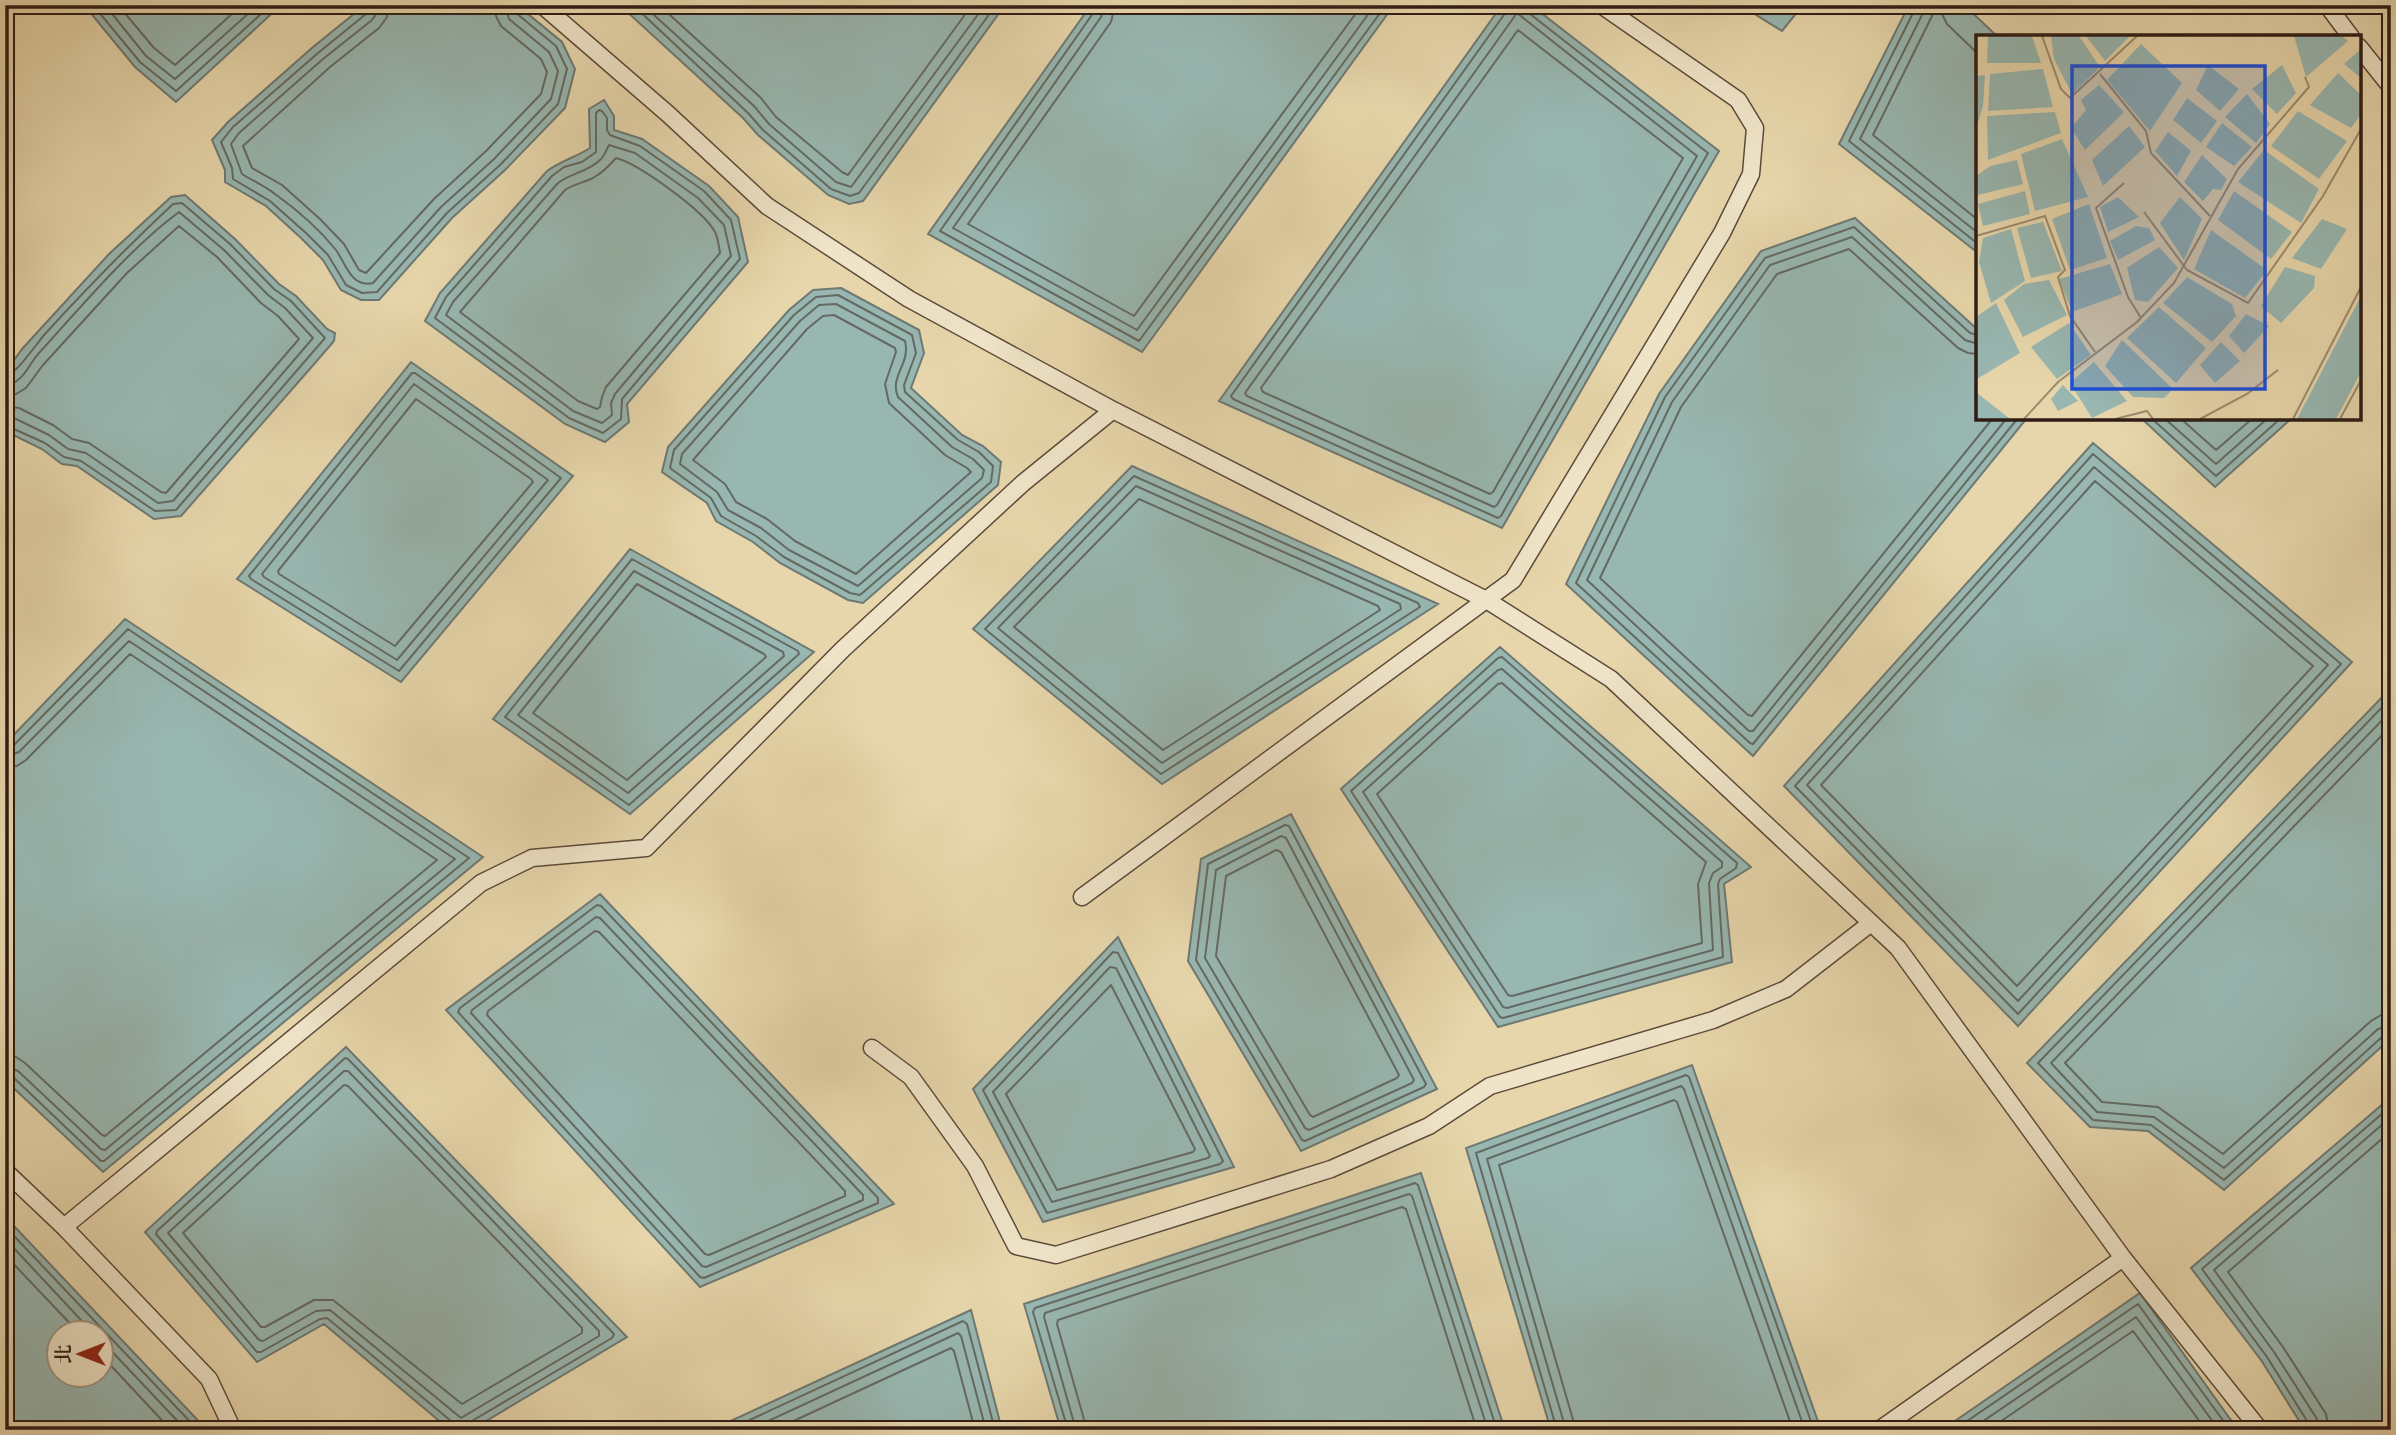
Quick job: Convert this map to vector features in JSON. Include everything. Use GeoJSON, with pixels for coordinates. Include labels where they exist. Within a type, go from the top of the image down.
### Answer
{"type":"FeatureCollection","features":[{"type":"Feature","properties":{"kind":"lane"},"geometry":{"type":"LineString","coordinates":[[542,5],[668,114],[767,206],[909,299],[1113,410],[1488,600],[1611,679],[1898,948],[2123,1258],[2260,1430]]}},
{"type":"Feature","properties":{"kind":"lane"},"geometry":{"type":"LineString","coordinates":[[1082,897],[1513,580],[1722,233],[1751,174],[1755,128],[1738,100],[1601,5]]}},
{"type":"Feature","properties":{"kind":"lane"},"geometry":{"type":"LineString","coordinates":[[2327,5],[2350,35]]}},
{"type":"Feature","properties":{"kind":"lane"},"geometry":{"type":"LineString","coordinates":[[2361,50],[2391,87]]}},
{"type":"Feature","properties":{"kind":"lane"},"geometry":{"type":"LineString","coordinates":[[64,1227],[481,883],[532,858],[646,848],[843,649],[1023,483],[1113,410]]}},
{"type":"Feature","properties":{"kind":"lane"},"geometry":{"type":"LineString","coordinates":[[872,1048],[911,1077],[919,1088],[975,1166],[1016,1246],[1056,1255],[1331,1169],[1429,1126],[1490,1086],[1713,1020],[1786,989],[1871,923]]}},
{"type":"Feature","properties":{"kind":"lane"},"geometry":{"type":"LineString","coordinates":[[5,1171],[64,1227],[209,1378],[233,1430]]}},
{"type":"Feature","properties":{"kind":"lane"},"geometry":{"type":"LineString","coordinates":[[1879,1430],[2123,1258]]}},
{"type":"Feature","properties":{"kind":"water"},"geometry":{"type":"Polygon","coordinates":[[[84,5],[281,5],[176,102],[135,67],[84,5]]]}},
{"type":"Feature","properties":{"kind":"water"},"geometry":{"type":"Polygon","coordinates":[[[365,5],[517,5],[562,42],[575,69],[565,108],[505,170],[452,218],[379,300],[361,300],[341,290],[323,260],[301,238],[266,206],[225,182],[225,170],[212,140],[228,122],[313,47],[365,5]]]}},
{"type":"Feature","properties":{"kind":"water"},"geometry":{"type":"Polygon","coordinates":[[[626,5],[1005,5],[863,201],[849,204],[828,195],[758,135],[743,118],[625,10],[626,5]]]}},
{"type":"Feature","properties":{"kind":"water"},"geometry":{"type":"Polygon","coordinates":[[[1091,5],[1394,5],[1142,352],[928,234],[1091,5]]]}},
{"type":"Feature","properties":{"kind":"water"},"geometry":{"type":"Polygon","coordinates":[[[1502,5],[1531,5],[1719,151],[1502,528],[1219,401],[1502,5]]]}},
{"type":"Feature","properties":{"kind":"water"},"geometry":{"type":"Polygon","coordinates":[[[1740,5],[1803,5],[1782,31],[1740,5]]]}},
{"type":"Feature","properties":{"kind":"water"},"geometry":{"type":"Polygon","coordinates":[[[1909,5],[1964,5],[1996,35],[1976,35],[1976,251],[1839,144],[1909,5]]]}},
{"type":"Feature","properties":{"kind":"water"},"geometry":{"type":"Polygon","coordinates":[[[604,100],[614,116],[614,130],[642,139],[709,186],[738,217],[748,262],[627,404],[629,422],[605,442],[565,424],[425,321],[440,293],[547,171],[590,148],[589,109],[604,100]]]}},
{"type":"Feature","properties":{"kind":"water"},"geometry":{"type":"Polygon","coordinates":[[[185,195],[235,239],[279,284],[296,296],[327,329],[335,333],[334,341],[181,516],[154,519],[77,466],[62,464],[42,449],[5,431],[5,373],[22,349],[109,254],[171,197],[185,195]]]}},
{"type":"Feature","properties":{"kind":"water"},"geometry":{"type":"Polygon","coordinates":[[[1855,218],[1976,328],[1976,420],[2025,420],[1753,756],[1566,584],[1659,394],[1761,251],[1855,218]]]}},
{"type":"Feature","properties":{"kind":"water"},"geometry":{"type":"Polygon","coordinates":[[[841,288],[919,330],[924,353],[911,388],[962,435],[983,446],[1001,462],[998,485],[863,603],[848,600],[780,563],[753,542],[716,521],[707,503],[662,472],[668,447],[789,310],[813,290],[841,288]]]}},
{"type":"Feature","properties":{"kind":"water"},"geometry":{"type":"Polygon","coordinates":[[[411,362],[573,476],[401,682],[237,579],[411,362]]]}},
{"type":"Feature","properties":{"kind":"water"},"geometry":{"type":"Polygon","coordinates":[[[2143,420],[2290,420],[2215,487],[2143,420]]]}},
{"type":"Feature","properties":{"kind":"water"},"geometry":{"type":"Polygon","coordinates":[[[2093,443],[2352,662],[2018,1026],[1784,786],[2093,443]]]}},
{"type":"Feature","properties":{"kind":"water"},"geometry":{"type":"Polygon","coordinates":[[[1132,466],[1438,604],[1162,784],[973,629],[1132,466]]]}},
{"type":"Feature","properties":{"kind":"water"},"geometry":{"type":"Polygon","coordinates":[[[630,549],[814,652],[630,814],[493,719],[630,549]]]}},
{"type":"Feature","properties":{"kind":"water"},"geometry":{"type":"Polygon","coordinates":[[[125,619],[483,857],[103,1172],[5,1080],[5,744],[125,619]]]}},
{"type":"Feature","properties":{"kind":"water"},"geometry":{"type":"Polygon","coordinates":[[[1500,647],[1751,867],[1724,884],[1732,962],[1498,1027],[1341,789],[1500,647]]]}},
{"type":"Feature","properties":{"kind":"water"},"geometry":{"type":"Polygon","coordinates":[[[2391,688],[2391,1038],[2224,1190],[2148,1131],[2090,1127],[2027,1063],[2391,688]]]}},
{"type":"Feature","properties":{"kind":"water"},"geometry":{"type":"Polygon","coordinates":[[[1291,814],[1437,1089],[1301,1151],[1188,961],[1201,859],[1291,814]]]}},
{"type":"Feature","properties":{"kind":"water"},"geometry":{"type":"Polygon","coordinates":[[[600,894],[894,1204],[700,1287],[446,1010],[600,894]]]}},
{"type":"Feature","properties":{"kind":"water"},"geometry":{"type":"Polygon","coordinates":[[[1118,937],[1234,1167],[1043,1222],[973,1089],[1118,937]]]}},
{"type":"Feature","properties":{"kind":"water"},"geometry":{"type":"Polygon","coordinates":[[[346,1047],[627,1337],[471,1430],[450,1430],[324,1324],[257,1362],[145,1232],[346,1047]]]}},
{"type":"Feature","properties":{"kind":"water"},"geometry":{"type":"Polygon","coordinates":[[[1692,1065],[1821,1430],[1551,1430],[1466,1148],[1692,1065]]]}},
{"type":"Feature","properties":{"kind":"water"},"geometry":{"type":"Polygon","coordinates":[[[2391,1097],[2391,1422],[2378,1430],[2305,1430],[2261,1360],[2191,1268],[2391,1097]]]}},
{"type":"Feature","properties":{"kind":"water"},"geometry":{"type":"Polygon","coordinates":[[[1421,1173],[1505,1430],[1061,1430],[1024,1304],[1421,1173]]]}},
{"type":"Feature","properties":{"kind":"water"},"geometry":{"type":"Polygon","coordinates":[[[13,1225],[103,1320],[46,1320],[46,1390],[116,1390],[116,1334],[207,1430],[5,1430],[5,1230],[13,1225]]]}},
{"type":"Feature","properties":{"kind":"water"},"geometry":{"type":"Polygon","coordinates":[[[2140,1293],[2238,1430],[1942,1430],[2140,1293]]]}},
{"type":"Feature","properties":{"kind":"water"},"geometry":{"type":"Polygon","coordinates":[[[971,1310],[1002,1430],[711,1430],[971,1310]]]}}]}
